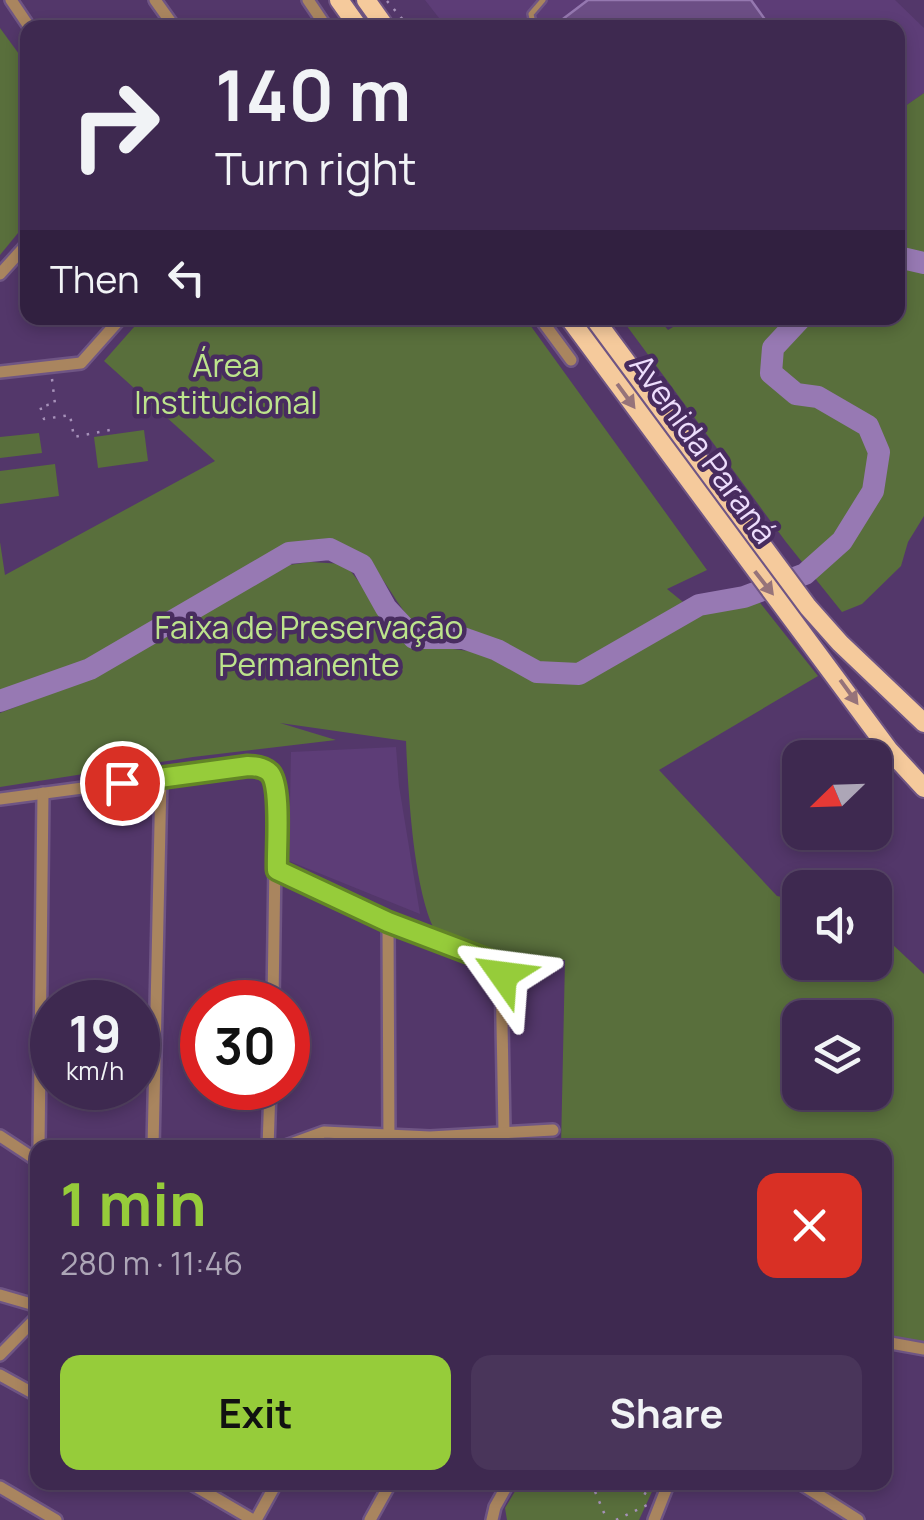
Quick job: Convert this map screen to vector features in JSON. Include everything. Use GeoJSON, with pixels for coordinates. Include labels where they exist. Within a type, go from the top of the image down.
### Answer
{"type":"FeatureCollection","features":[{"type":"Feature","properties":{"kind":"main road","name":"Avenida Paraná"},"geometry":{"type":"LineString","coordinates":[[574,325],[889,750],[924,788]]}},
{"type":"Feature","properties":{"kind":"main road","name":"Avenida Paraná"},"geometry":{"type":"LineString","coordinates":[[599,325],[808,607],[924,722]]}},
{"type":"Feature","properties":{"kind":"street"},"geometry":{"type":"LineString","coordinates":[[0,274],[20,252]]}},
{"type":"Feature","properties":{"kind":"street"},"geometry":{"type":"LineString","coordinates":[[0,372],[81,363],[115,325]]}},
{"type":"Feature","properties":{"kind":"street"},"geometry":{"type":"LineString","coordinates":[[545,325],[571,360]]}},
{"type":"Feature","properties":{"kind":"street"},"geometry":{"type":"LineString","coordinates":[[0,799],[248,766],[269,772],[276,791],[274,980]]}},
{"type":"Feature","properties":{"kind":"street"},"geometry":{"type":"LineString","coordinates":[[152,1140],[161,778]]}},
{"type":"Feature","properties":{"kind":"street"},"geometry":{"type":"LineString","coordinates":[[39,1140],[43,793]]}},
{"type":"Feature","properties":{"kind":"street"},"geometry":{"type":"LineString","coordinates":[[277,870],[388,922],[502,968],[504,1132]]}},
{"type":"Feature","properties":{"kind":"street"},"geometry":{"type":"LineString","coordinates":[[388,922],[389,1140]]}},
{"type":"Feature","properties":{"kind":"street"},"geometry":{"type":"LineString","coordinates":[[268,1140],[269,1110]]}},
{"type":"Feature","properties":{"kind":"street"},"geometry":{"type":"LineString","coordinates":[[397,1140],[552,1130]]}},
{"type":"Feature","properties":{"kind":"street"},"geometry":{"type":"LineString","coordinates":[[302,1140],[324,1132],[382,1140]]}},
{"type":"Feature","properties":{"kind":"street"},"geometry":{"type":"LineString","coordinates":[[0,1136],[30,1156]]}},
{"type":"Feature","properties":{"kind":"street"},"geometry":{"type":"LineString","coordinates":[[6,1297],[24,1310],[24,1330]]}},
{"type":"Feature","properties":{"kind":"street"},"geometry":{"type":"LineString","coordinates":[[0,1355],[30,1324]]}},
{"type":"Feature","properties":{"kind":"street"},"geometry":{"type":"LineString","coordinates":[[892,1343],[924,1349]]}},
{"type":"Feature","properties":{"kind":"street"},"geometry":{"type":"LineString","coordinates":[[0,1375],[30,1392]]}},
{"type":"Feature","properties":{"kind":"street"},"geometry":{"type":"LineString","coordinates":[[0,1488],[56,1520]]}},
{"type":"Feature","properties":{"kind":"street"},"geometry":{"type":"LineString","coordinates":[[202,1490],[255,1520],[272,1490]]}},
{"type":"Feature","properties":{"kind":"street"},"geometry":{"type":"LineString","coordinates":[[370,1520],[387,1490]]}},
{"type":"Feature","properties":{"kind":"street"},"geometry":{"type":"LineString","coordinates":[[492,1520],[504,1490]]}},
{"type":"Feature","properties":{"kind":"street"},"geometry":{"type":"LineString","coordinates":[[658,1518],[667,1490]]}},
{"type":"Feature","properties":{"kind":"street"},"geometry":{"type":"LineString","coordinates":[[811,1490],[858,1520]]}},
{"type":"Feature","properties":{"kind":"path"},"geometry":{"type":"LineString","coordinates":[[386,0],[403,20]]}},
{"type":"Feature","properties":{"kind":"path"},"geometry":{"type":"LineString","coordinates":[[51,367],[55,404],[40,406],[44,419],[70,415],[74,436],[110,430]]}},
{"type":"Feature","properties":{"kind":"path"},"geometry":{"type":"LineString","coordinates":[[595,1490],[607,1520]]}},
{"type":"Feature","properties":{"kind":"path"},"geometry":{"type":"LineString","coordinates":[[616,1520],[657,1500],[640,1490]]}},
{"type":"Feature","properties":{"kind":"shaded area"},"geometry":{"type":"Polygon","coordinates":[[[425,0],[895,0],[924,28],[924,93],[905,106],[905,20],[441,20],[425,0]]]}},
{"type":"Feature","properties":{"kind":"shaded area"},"geometry":{"type":"Polygon","coordinates":[[[396,747],[420,914],[289,861],[291,752],[396,747]]]}},
{"type":"Feature","properties":{"kind":"green space"},"geometry":{"type":"Polygon","coordinates":[[[0,28],[20,55],[20,231],[0,255],[0,28]]]}},
{"type":"Feature","properties":{"kind":"green space"},"geometry":{"type":"Polygon","coordinates":[[[924,93],[924,516],[908,542],[901,566],[862,604],[842,612],[626,325],[664,325],[668,330],[676,325],[905,325],[905,106],[924,93]]]}},
{"type":"Feature","properties":{"kind":"green space","name":"Área Institucional"},"geometry":{"type":"Polygon","coordinates":[[[136,325],[530,325],[707,570],[667,589],[688,606],[575,666],[539,664],[470,629],[419,631],[364,557],[350,547],[332,542],[308,543],[276,549],[86,660],[0,692],[0,542],[5,575],[215,461],[104,361],[136,325]]]}},
{"type":"Feature","properties":{"kind":"green space"},"geometry":{"type":"Polygon","coordinates":[[[144,430],[148,461],[98,468],[94,437],[144,430]]]}},
{"type":"Feature","properties":{"kind":"green space"},"geometry":{"type":"Polygon","coordinates":[[[39,433],[42,453],[0,458],[0,437],[39,433]]]}},
{"type":"Feature","properties":{"kind":"green space"},"geometry":{"type":"Polygon","coordinates":[[[55,464],[59,496],[0,504],[0,471],[55,464]]]}},
{"type":"Feature","properties":{"kind":"green space","name":"Faixa de Preservação Permanente"},"geometry":{"type":"Polygon","coordinates":[[[310,562],[345,564],[407,643],[476,652],[538,678],[578,685],[702,614],[757,599],[818,676],[659,770],[782,897],[782,980],[892,980],[892,944],[924,974],[924,1342],[892,1337],[892,1140],[561,1140],[565,960],[498,957],[434,929],[416,863],[406,741],[280,723],[336,740],[0,787],[0,713],[86,680],[282,566],[310,562]]]}},
{"type":"Feature","properties":{"kind":"green space"},"geometry":{"type":"Polygon","coordinates":[[[515,1490],[653,1490],[639,1520],[507,1520],[505,1508],[515,1490]]]}},
{"type":"Feature","properties":{"kind":"building"},"geometry":{"type":"Polygon","coordinates":[[[588,0],[751,0],[765,20],[562,20],[588,0]]]}},
{"type":"Feature","properties":{"kind":"waterway"},"geometry":{"type":"LineString","coordinates":[[905,259],[924,263]]}},
{"type":"Feature","properties":{"kind":"waterway"},"geometry":{"type":"LineString","coordinates":[[0,701],[90,669],[289,553],[330,549],[362,565],[386,608],[414,638],[463,638],[497,650],[537,672],[579,674],[699,605],[744,597],[805,574],[842,541],[873,491],[879,452],[868,426],[818,397],[796,394],[771,373],[773,348],[794,325]]}},
{"type":"Feature","properties":{"kind":"route"},"geometry":{"type":"LineString","coordinates":[[122,783],[260,767],[273,777],[276,791],[277,870],[388,922],[496,963],[503,975]]}}]}
